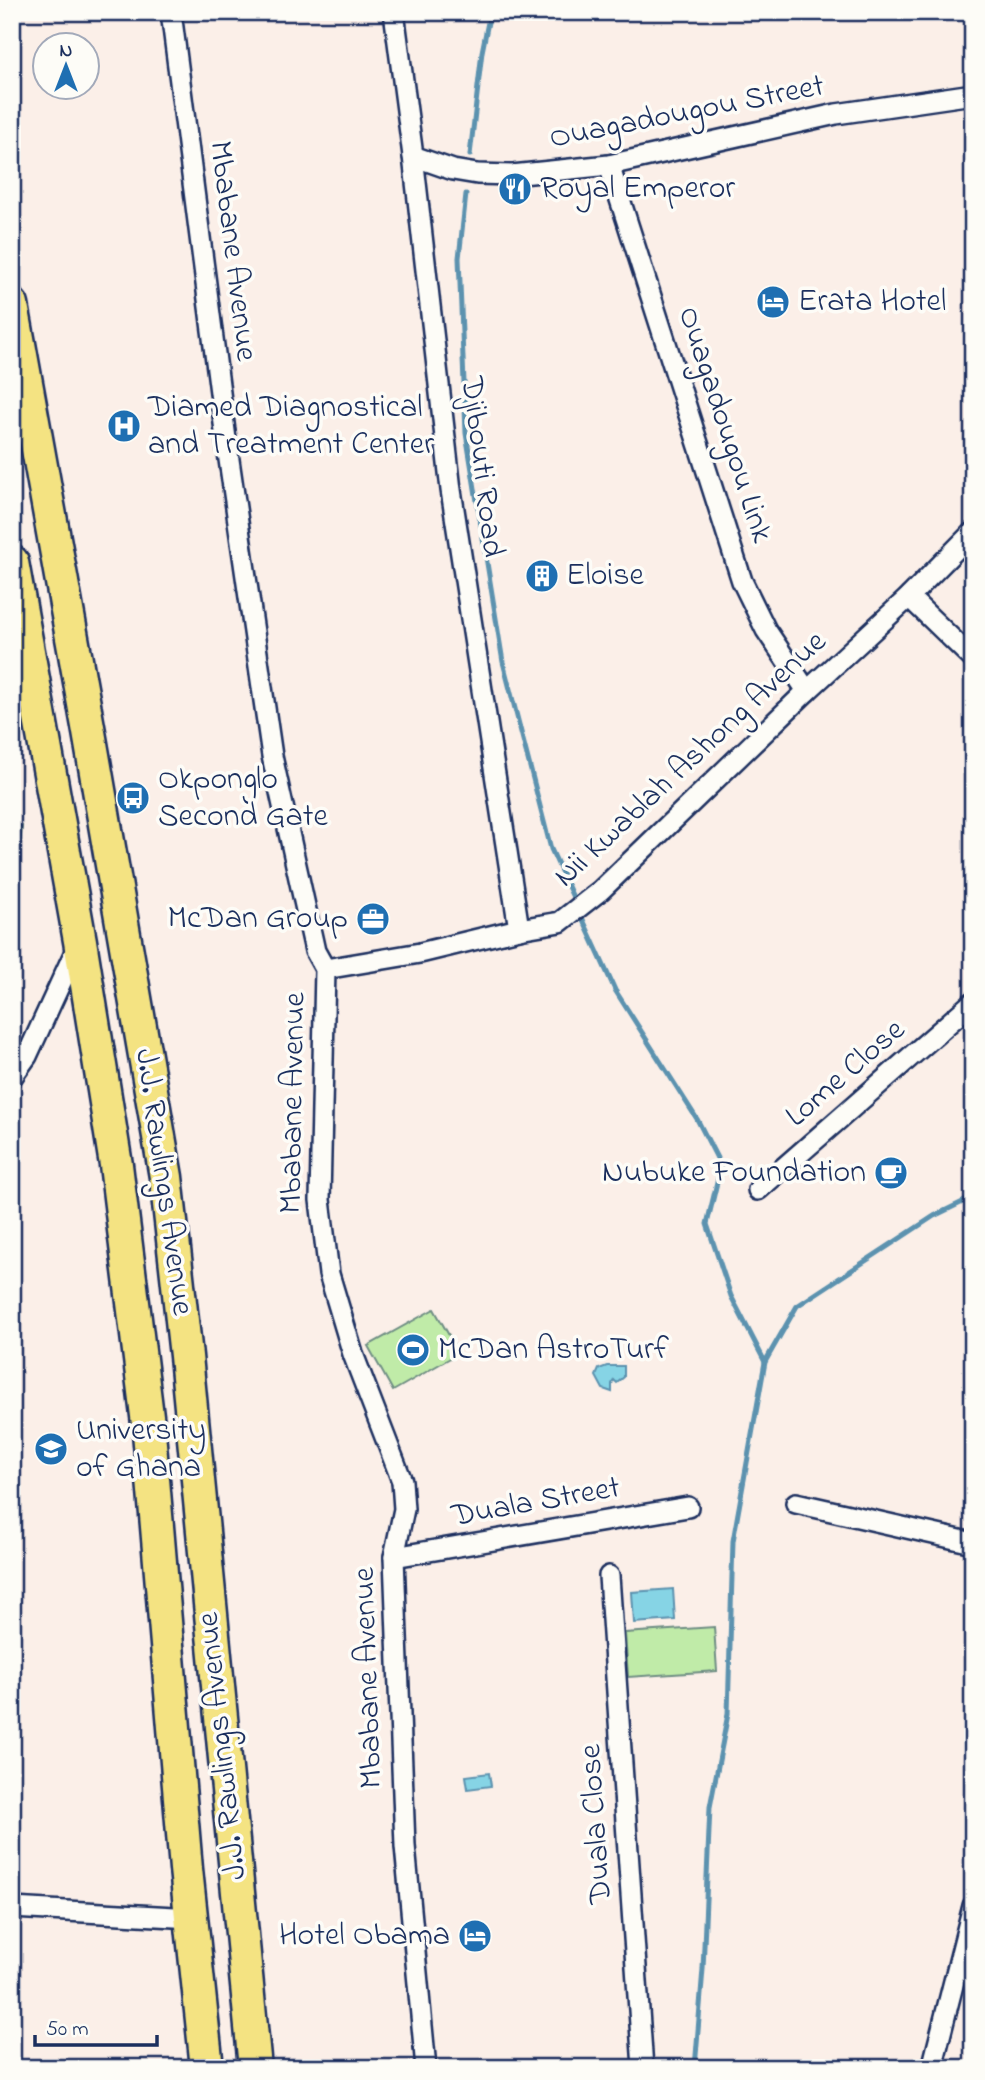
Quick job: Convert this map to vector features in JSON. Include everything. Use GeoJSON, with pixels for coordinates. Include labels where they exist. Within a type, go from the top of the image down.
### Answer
{"type":"FeatureCollection","features":[{"type":"Feature","properties":{"kind":"highway","name":"J.J. Rawlings Avenue"},"geometry":{"type":"LineString","coordinates":[[12,305],[166,1177],[186,1356],[255,2068]]}},
{"type":"Feature","properties":{"kind":"highway","name":"J.J. Rawlings Avenue"},"geometry":{"type":"LineString","coordinates":[[12,562],[80,941],[116,1165],[149,1432],[185,1855],[207,2068]]}},
{"type":"Feature","properties":{"kind":"street","name":"Mbabane Avenue"},"geometry":{"type":"LineString","coordinates":[[171,12],[226,439],[272,756],[315,951],[325,969],[320,1200],[329,1274],[354,1354],[402,1481],[404,1509],[394,1557],[405,1846],[426,2068]]}},
{"type":"Feature","properties":{"kind":"street","name":"Djibouti Road"},"geometry":{"type":"LineString","coordinates":[[394,12],[414,156],[452,490],[519,929]]}},
{"type":"Feature","properties":{"kind":"street","name":"Ouagadougou Street"},"geometry":{"type":"LineString","coordinates":[[414,156],[453,170],[477,174],[512,175],[609,165],[836,114],[973,94]]}},
{"type":"Feature","properties":{"kind":"street","name":"Ouagadougou Link"},"geometry":{"type":"LineString","coordinates":[[609,165],[742,581],[766,630],[807,691]]}},
{"type":"Feature","properties":{"kind":"street","name":"Nii Kwablah Ashong Avenue"},"geometry":{"type":"LineString","coordinates":[[325,969],[420,953],[560,922],[601,890],[807,691],[909,597],[973,532]]}},
{"type":"Feature","properties":{"kind":"street"},"geometry":{"type":"LineString","coordinates":[[909,597],[973,659]]}},
{"type":"Feature","properties":{"kind":"street"},"geometry":{"type":"LineString","coordinates":[[12,1077],[27,1056],[80,941]]}},
{"type":"Feature","properties":{"kind":"street","name":"Lome Close"},"geometry":{"type":"LineString","coordinates":[[758,1191],[973,1002]]}},
{"type":"Feature","properties":{"kind":"street"},"geometry":{"type":"LineString","coordinates":[[796,1503],[973,1543]]}},
{"type":"Feature","properties":{"kind":"street","name":"Duala Street"},"geometry":{"type":"LineString","coordinates":[[394,1557],[688,1507]]}},
{"type":"Feature","properties":{"kind":"street","name":"Duala Close"},"geometry":{"type":"LineString","coordinates":[[609,1576],[643,2068]]}},
{"type":"Feature","properties":{"kind":"street"},"geometry":{"type":"LineString","coordinates":[[932,2068],[973,1906]]}},
{"type":"Feature","properties":{"kind":"street"},"geometry":{"type":"LineString","coordinates":[[12,1908],[193,1917]]}},
{"type":"Feature","properties":{"kind":"green space"},"geometry":{"type":"Polygon","coordinates":[[[12,826],[22,826],[12,920],[12,826]]]}},
{"type":"Feature","properties":{"kind":"green space","name":"McDan AstroTurf"},"geometry":{"type":"Polygon","coordinates":[[[434,1309],[459,1353],[393,1391],[368,1346],[434,1309]]]}},
{"type":"Feature","properties":{"kind":"green space"},"geometry":{"type":"Polygon","coordinates":[[[714,1627],[717,1671],[628,1677],[625,1633],[714,1627]]]}},
{"type":"Feature","properties":{"kind":"water"},"geometry":{"type":"Polygon","coordinates":[[[624,1366],[624,1377],[617,1383],[614,1380],[612,1392],[603,1389],[596,1376],[599,1369],[624,1366]]]}},
{"type":"Feature","properties":{"kind":"water"},"geometry":{"type":"Polygon","coordinates":[[[673,1589],[675,1620],[634,1623],[632,1592],[673,1589]]]}},
{"type":"Feature","properties":{"kind":"water"},"geometry":{"type":"Polygon","coordinates":[[[489,1773],[491,1786],[468,1789],[466,1776],[489,1773]]]}},
{"type":"Feature","properties":{"kind":"waterway"},"geometry":{"type":"LineString","coordinates":[[470,155],[482,52],[490,12]]}},
{"type":"Feature","properties":{"kind":"waterway"},"geometry":{"type":"LineString","coordinates":[[466,194],[459,258],[466,433],[503,662],[551,849],[576,904]]}},
{"type":"Feature","properties":{"kind":"waterway"},"geometry":{"type":"LineString","coordinates":[[580,913],[615,990],[697,1119],[721,1166],[707,1224],[731,1296],[765,1362],[733,1541],[728,1714],[710,1807],[703,1969],[695,2068]]}},
{"type":"Feature","properties":{"kind":"waterway"},"geometry":{"type":"LineString","coordinates":[[765,1362],[797,1306],[934,1216],[973,1197]]}},
{"type":"Feature","properties":{"kind":"place","name":"Royal Emperor"},"geometry":{"type":"Point","coordinates":[515,189]}},
{"type":"Feature","properties":{"kind":"place","name":"Erata Hotel"},"geometry":{"type":"Point","coordinates":[773,302]}},
{"type":"Feature","properties":{"kind":"place","name":"Diamed Diagnostical and Treatment Center"},"geometry":{"type":"Point","coordinates":[124,426]}},
{"type":"Feature","properties":{"kind":"place","name":"Eloise"},"geometry":{"type":"Point","coordinates":[542,576]}},
{"type":"Feature","properties":{"kind":"place","name":"Okponglo Second Gate"},"geometry":{"type":"Point","coordinates":[133,798]}},
{"type":"Feature","properties":{"kind":"place","name":"McDan Group"},"geometry":{"type":"Point","coordinates":[373,919]}},
{"type":"Feature","properties":{"kind":"place","name":"Nubuke Foundation"},"geometry":{"type":"Point","coordinates":[891,1173]}},
{"type":"Feature","properties":{"kind":"place","name":"McDan AstroTurf"},"geometry":{"type":"Point","coordinates":[413,1350]}},
{"type":"Feature","properties":{"kind":"place","name":"University of Ghana"},"geometry":{"type":"Point","coordinates":[51,1449]}},
{"type":"Feature","properties":{"kind":"place","name":"Hotel Obama"},"geometry":{"type":"Point","coordinates":[475,1936]}}]}
